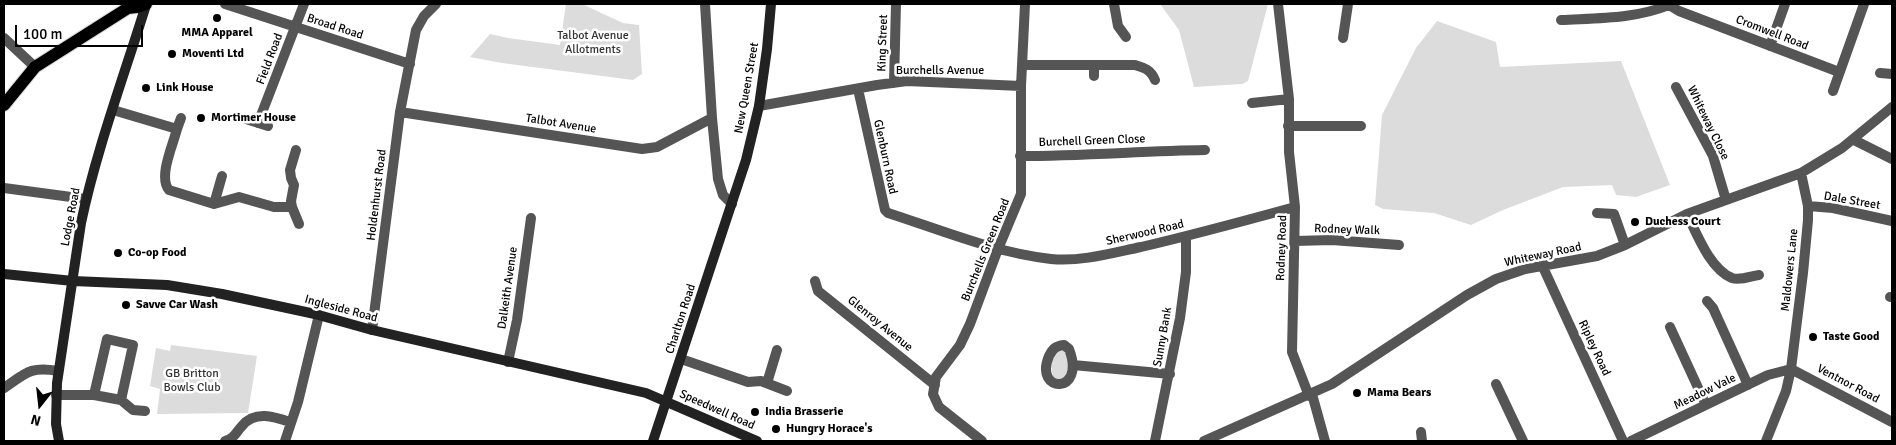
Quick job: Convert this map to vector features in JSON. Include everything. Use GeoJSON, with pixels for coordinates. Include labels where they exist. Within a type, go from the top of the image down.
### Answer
{"type":"FeatureCollection","features":[{"type":"Feature","properties":{"kind":"main road"},"geometry":{"type":"LineString","coordinates":[[4,105],[35,67],[125,6],[137,7],[146,4]]}},
{"type":"Feature","properties":{"kind":"street","name":"Lodge Road"},"geometry":{"type":"LineString","coordinates":[[59,441],[56,395],[58,371],[86,199],[146,4]]}},
{"type":"Feature","properties":{"kind":"street","name":"Broad Road"},"geometry":{"type":"LineString","coordinates":[[226,4],[410,64]]}},
{"type":"Feature","properties":{"kind":"street","name":"Field Road"},"geometry":{"type":"LineString","coordinates":[[246,120],[263,124],[304,4]]}},
{"type":"Feature","properties":{"kind":"street","name":"Holdenhurst Road"},"geometry":{"type":"LineString","coordinates":[[372,330],[400,112],[419,22],[436,4]]}},
{"type":"Feature","properties":{"kind":"street"},"geometry":{"type":"LineString","coordinates":[[705,4],[718,180],[723,196],[732,204]]}},
{"type":"Feature","properties":{"kind":"street","name":"New Queen Street"},"geometry":{"type":"LineString","coordinates":[[742,175],[759,106],[771,4]]}},
{"type":"Feature","properties":{"kind":"street","name":"King Street"},"geometry":{"type":"LineString","coordinates":[[894,83],[896,4]]}},
{"type":"Feature","properties":{"kind":"street","name":"Burchells Green Road"},"geometry":{"type":"LineString","coordinates":[[935,385],[936,377],[960,345],[970,324],[1021,194],[1021,86],[1024,4]]}},
{"type":"Feature","properties":{"kind":"street"},"geometry":{"type":"LineString","coordinates":[[1114,4],[1118,26],[1126,37]]}},
{"type":"Feature","properties":{"kind":"street","name":"Rodney Road"},"geometry":{"type":"LineString","coordinates":[[1278,4],[1288,99],[1288,126],[1295,207],[1292,352],[1311,395],[1325,441]]}},
{"type":"Feature","properties":{"kind":"street"},"geometry":{"type":"LineString","coordinates":[[1343,38],[1348,4]]}},
{"type":"Feature","properties":{"kind":"street"},"geometry":{"type":"LineString","coordinates":[[1561,20],[1618,18],[1654,11],[1669,4]]}},
{"type":"Feature","properties":{"kind":"street","name":"Cromwell Road"},"geometry":{"type":"LineString","coordinates":[[1669,4],[1679,11],[1839,72]]}},
{"type":"Feature","properties":{"kind":"street"},"geometry":{"type":"LineString","coordinates":[[1770,46],[1785,4]]}},
{"type":"Feature","properties":{"kind":"street"},"geometry":{"type":"LineString","coordinates":[[1832,91],[1864,4]]}},
{"type":"Feature","properties":{"kind":"street"},"geometry":{"type":"LineString","coordinates":[[4,38],[35,67]]}},
{"type":"Feature","properties":{"kind":"street"},"geometry":{"type":"LineString","coordinates":[[1023,65],[1094,70],[1135,65],[1146,68],[1155,80]]}},
{"type":"Feature","properties":{"kind":"street"},"geometry":{"type":"LineString","coordinates":[[1880,73],[1892,74]]}},
{"type":"Feature","properties":{"kind":"street","name":"Burchells Avenue"},"geometry":{"type":"LineString","coordinates":[[858,89],[894,83],[931,81],[1021,86]]}},
{"type":"Feature","properties":{"kind":"street","name":"Whiteway Close"},"geometry":{"type":"LineString","coordinates":[[1676,87],[1713,156],[1726,200]]}},
{"type":"Feature","properties":{"kind":"street"},"geometry":{"type":"LineString","coordinates":[[759,106],[858,89]]}},
{"type":"Feature","properties":{"kind":"street","name":"Glenburn Road"},"geometry":{"type":"LineString","coordinates":[[858,89],[885,210],[888,213],[998,249]]}},
{"type":"Feature","properties":{"kind":"street"},"geometry":{"type":"LineString","coordinates":[[1252,103],[1288,99]]}},
{"type":"Feature","properties":{"kind":"street","name":"Whiteway Road"},"geometry":{"type":"LineString","coordinates":[[1204,441],[1311,395],[1352,372],[1480,287],[1509,273],[1542,265],[1597,256],[1625,245],[1687,214],[1801,173],[1854,140],[1892,107]]}},
{"type":"Feature","properties":{"kind":"street"},"geometry":{"type":"LineString","coordinates":[[113,110],[177,129]]}},
{"type":"Feature","properties":{"kind":"street","name":"Talbot Avenue"},"geometry":{"type":"LineString","coordinates":[[400,112],[642,149],[658,147],[712,118]]}},
{"type":"Feature","properties":{"kind":"street"},"geometry":{"type":"LineString","coordinates":[[180,118],[164,176],[165,185],[169,190],[214,204],[239,196],[274,207],[292,207]]}},
{"type":"Feature","properties":{"kind":"street"},"geometry":{"type":"LineString","coordinates":[[1288,126],[1361,126]]}},
{"type":"Feature","properties":{"kind":"street"},"geometry":{"type":"LineString","coordinates":[[1854,140],[1892,159]]}},
{"type":"Feature","properties":{"kind":"street"},"geometry":{"type":"LineString","coordinates":[[296,150],[290,170],[294,185],[291,201],[299,224]]}},
{"type":"Feature","properties":{"kind":"street","name":"Burchell Green Close"},"geometry":{"type":"LineString","coordinates":[[1020,156],[1164,156],[1205,150]]}},
{"type":"Feature","properties":{"kind":"street","name":"Maldowers Lane"},"geometry":{"type":"LineString","coordinates":[[1766,441],[1786,391],[1792,369],[1803,273],[1808,206],[1801,173]]}},
{"type":"Feature","properties":{"kind":"street","name":"Charlton Road"},"geometry":{"type":"LineString","coordinates":[[653,441],[742,175]]}},
{"type":"Feature","properties":{"kind":"street"},"geometry":{"type":"LineString","coordinates":[[214,204],[222,176]]}},
{"type":"Feature","properties":{"kind":"street"},"geometry":{"type":"LineString","coordinates":[[4,188],[86,199]]}},
{"type":"Feature","properties":{"kind":"street","name":"Dale Street"},"geometry":{"type":"LineString","coordinates":[[1808,206],[1833,208],[1892,221]]}},
{"type":"Feature","properties":{"kind":"street","name":"Sherwood Road"},"geometry":{"type":"LineString","coordinates":[[998,249],[1027,256],[1054,259],[1104,255],[1186,236],[1295,207]]}},
{"type":"Feature","properties":{"kind":"street"},"geometry":{"type":"LineString","coordinates":[[1597,213],[1614,214],[1625,245]]}},
{"type":"Feature","properties":{"kind":"street"},"geometry":{"type":"LineString","coordinates":[[1687,214],[1709,258],[1723,272],[1736,279],[1759,274]]}},
{"type":"Feature","properties":{"kind":"street","name":"Dalkeith Avenue"},"geometry":{"type":"LineString","coordinates":[[508,362],[517,320],[531,218]]}},
{"type":"Feature","properties":{"kind":"street","name":"Sunny Bank"},"geometry":{"type":"LineString","coordinates":[[1155,441],[1180,318],[1186,272],[1186,236]]}},
{"type":"Feature","properties":{"kind":"street","name":"Rodney Walk"},"geometry":{"type":"LineString","coordinates":[[1295,241],[1332,240],[1399,245]]}},
{"type":"Feature","properties":{"kind":"street","name":"Ripley Road"},"geometry":{"type":"LineString","coordinates":[[1542,265],[1623,441]]}},
{"type":"Feature","properties":{"kind":"street","name":"Ingleside Road"},"geometry":{"type":"LineString","coordinates":[[4,274],[73,281],[167,284],[222,294],[319,315],[372,330],[646,393],[667,400]]}},
{"type":"Feature","properties":{"kind":"street","name":"Glenroy Avenue"},"geometry":{"type":"LineString","coordinates":[[815,281],[818,291],[935,385]]}},
{"type":"Feature","properties":{"kind":"street"},"geometry":{"type":"LineString","coordinates":[[1707,301],[1713,308],[1748,385]]}},
{"type":"Feature","properties":{"kind":"street"},"geometry":{"type":"LineString","coordinates":[[285,441],[298,402],[319,315]]}},
{"type":"Feature","properties":{"kind":"street"},"geometry":{"type":"LineString","coordinates":[[1670,327],[1706,405]]}},
{"type":"Feature","properties":{"kind":"street"},"geometry":{"type":"LineString","coordinates":[[94,395],[107,339],[133,345],[121,400]]}},
{"type":"Feature","properties":{"kind":"street"},"geometry":{"type":"LineString","coordinates":[[767,384],[777,350]]}},
{"type":"Feature","properties":{"kind":"street"},"geometry":{"type":"LineString","coordinates":[[681,359],[748,382],[760,381],[787,391]]}},
{"type":"Feature","properties":{"kind":"street"},"geometry":{"type":"LineString","coordinates":[[1073,365],[1170,374]]}},
{"type":"Feature","properties":{"kind":"street"},"geometry":{"type":"LineString","coordinates":[[4,388],[32,369],[42,368],[58,371]]}},
{"type":"Feature","properties":{"kind":"street","name":"Meadow Vale"},"geometry":{"type":"LineString","coordinates":[[1631,441],[1768,375],[1792,369]]}},
{"type":"Feature","properties":{"kind":"street","name":"Ventnor Road"},"geometry":{"type":"LineString","coordinates":[[1792,369],[1892,422]]}},
{"type":"Feature","properties":{"kind":"street"},"geometry":{"type":"LineString","coordinates":[[1496,384],[1523,441]]}},
{"type":"Feature","properties":{"kind":"street"},"geometry":{"type":"LineString","coordinates":[[935,385],[933,394],[939,407],[982,441]]}},
{"type":"Feature","properties":{"kind":"street"},"geometry":{"type":"LineString","coordinates":[[56,395],[94,395],[121,400],[133,410],[145,411]]}},
{"type":"Feature","properties":{"kind":"street","name":"Speedwell Road"},"geometry":{"type":"LineString","coordinates":[[667,400],[757,441]]}},
{"type":"Feature","properties":{"kind":"street"},"geometry":{"type":"LineString","coordinates":[[226,441],[236,436],[243,424],[252,419],[271,416],[290,422]]}},
{"type":"Feature","properties":{"kind":"green space","name":"Talbot Avenue Allotments"},"geometry":{"type":"Polygon","coordinates":[[[566,4],[582,4],[623,23],[639,25],[642,74],[633,80],[470,57],[490,34],[560,45],[566,4]]]}},
{"type":"Feature","properties":{"kind":"green space"},"geometry":{"type":"Polygon","coordinates":[[[1160,4],[1268,4],[1248,81],[1242,84],[1194,87],[1179,30],[1160,4]]]}},
{"type":"Feature","properties":{"kind":"green space"},"geometry":{"type":"Polygon","coordinates":[[[1437,21],[1496,42],[1500,67],[1621,61],[1670,185],[1636,197],[1616,195],[1612,185],[1563,187],[1503,210],[1471,225],[1434,213],[1383,209],[1375,205],[1382,115],[1416,48],[1437,21]]]}},
{"type":"Feature","properties":{"kind":"green space","name":"GB Britton Bowls Club"},"geometry":{"type":"Polygon","coordinates":[[[171,345],[257,356],[248,413],[157,414],[160,389],[150,386],[156,348],[170,351],[171,345]]]}},
{"type":"Feature","properties":{"kind":"green space"},"geometry":{"type":"Polygon","coordinates":[[[1063,350],[1068,357],[1068,369],[1062,380],[1054,379],[1053,359],[1056,352],[1063,350]]]}},
{"type":"Feature","properties":{"kind":"place","name":"MMA Apparel"},"geometry":{"type":"Point","coordinates":[217,18]}},
{"type":"Feature","properties":{"kind":"place","name":"Moventi Ltd"},"geometry":{"type":"Point","coordinates":[172,54]}},
{"type":"Feature","properties":{"kind":"place","name":"Link House"},"geometry":{"type":"Point","coordinates":[146,88]}},
{"type":"Feature","properties":{"kind":"place","name":"Mortimer House"},"geometry":{"type":"Point","coordinates":[201,118]}},
{"type":"Feature","properties":{"kind":"place","name":"Duchess Court"},"geometry":{"type":"Point","coordinates":[1635,222]}},
{"type":"Feature","properties":{"kind":"place","name":"Co-op Food"},"geometry":{"type":"Point","coordinates":[118,253]}},
{"type":"Feature","properties":{"kind":"place","name":"Savve Car Wash"},"geometry":{"type":"Point","coordinates":[126,305]}},
{"type":"Feature","properties":{"kind":"place","name":"Taste Good"},"geometry":{"type":"Point","coordinates":[1813,337]}},
{"type":"Feature","properties":{"kind":"place","name":"Mama Bears"},"geometry":{"type":"Point","coordinates":[1357,393]}},
{"type":"Feature","properties":{"kind":"place","name":"India Brasserie"},"geometry":{"type":"Point","coordinates":[755,412]}},
{"type":"Feature","properties":{"kind":"place","name":"Hungry Horace's"},"geometry":{"type":"Point","coordinates":[776,429]}}]}
